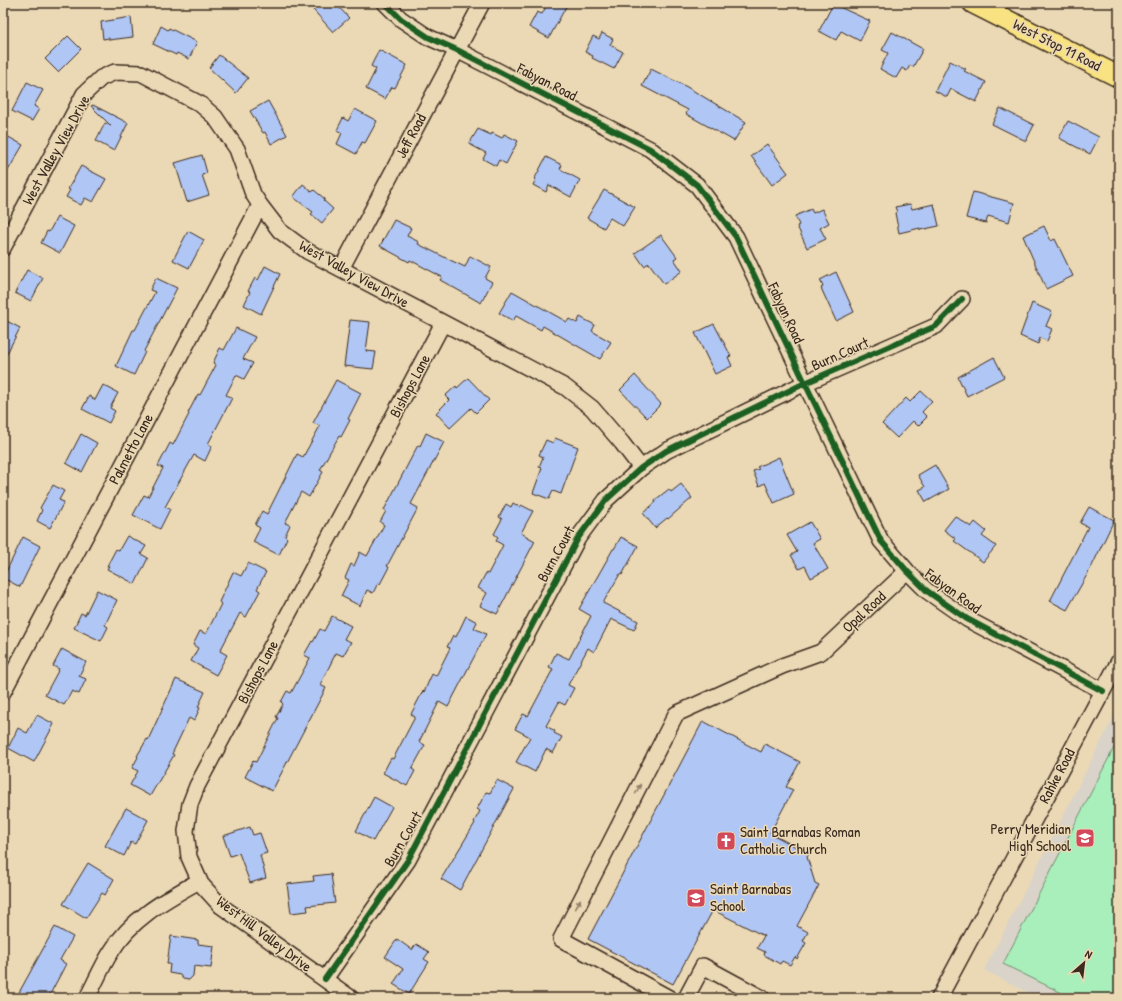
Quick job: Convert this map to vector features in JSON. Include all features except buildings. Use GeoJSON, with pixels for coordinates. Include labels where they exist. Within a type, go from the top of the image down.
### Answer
{"type":"FeatureCollection","features":[{"type":"Feature","properties":{"kind":"main road","name":"West Stop 11 Road"},"geometry":{"type":"LineString","coordinates":[[973,3],[1119,77]]}},
{"type":"Feature","properties":{"kind":"street","name":"Fabyan Road"},"geometry":{"type":"LineString","coordinates":[[385,3],[401,19],[428,37],[457,50],[650,149],[697,185],[736,237],[881,540],[907,571],[927,591],[967,619],[1103,691]]}},
{"type":"Feature","properties":{"kind":"street","name":"Jeff Road"},"geometry":{"type":"LineString","coordinates":[[341,269],[482,3]]}},
{"type":"Feature","properties":{"kind":"street","name":"West Valley View Drive"},"geometry":{"type":"LineString","coordinates":[[3,248],[84,94],[101,78],[115,72],[141,73],[200,104],[215,117],[237,149],[253,194],[280,231],[307,251],[565,387],[592,408],[641,468]]}},
{"type":"Feature","properties":{"kind":"street","name":"Palmetto Lane"},"geometry":{"type":"LineString","coordinates":[[3,692],[260,205]]}},
{"type":"Feature","properties":{"kind":"street","name":"Burn Court"},"geometry":{"type":"LineString","coordinates":[[325,979],[408,860],[578,538],[606,500],[641,468],[666,452],[805,383],[936,326],[962,299]]}},
{"type":"Feature","properties":{"kind":"street","name":"Bishops Lane"},"geometry":{"type":"LineString","coordinates":[[199,881],[189,857],[186,831],[190,804],[197,786],[443,323]]}},
{"type":"Feature","properties":{"kind":"street","name":"Opal Road"},"geometry":{"type":"LineString","coordinates":[[669,998],[561,939],[676,714],[782,666],[821,652],[907,571]]}},
{"type":"Feature","properties":{"kind":"street","name":"Rahke Road"},"geometry":{"type":"LineString","coordinates":[[939,998],[1119,661]]}},
{"type":"Feature","properties":{"kind":"street","name":"West Hill Valley Drive"},"geometry":{"type":"LineString","coordinates":[[199,881],[221,906],[351,998]]}},
{"type":"Feature","properties":{"kind":"street"},"geometry":{"type":"LineString","coordinates":[[87,998],[112,950],[133,924],[161,903],[199,881]]}},
{"type":"Feature","properties":{"kind":"street"},"geometry":{"type":"LineString","coordinates":[[686,998],[703,966],[762,998]]}},
{"type":"Feature","properties":{"kind":"shaded area","name":"Perry Meridian High School"},"geometry":{"type":"Polygon","coordinates":[[[1119,707],[1119,998],[1039,998],[984,970],[1119,707]]]}},
{"type":"Feature","properties":{"kind":"green space","name":"Perry Meridian High School"},"geometry":{"type":"Polygon","coordinates":[[[1119,738],[1119,998],[1072,998],[1003,964],[1119,738]]]}},
{"type":"Feature","properties":{"kind":"cycle path"},"geometry":{"type":"LineString","coordinates":[[385,3],[401,19],[428,37],[457,50],[650,149],[697,185],[736,237],[881,541],[927,591],[967,619],[1103,691]]}},
{"type":"Feature","properties":{"kind":"cycle path"},"geometry":{"type":"LineString","coordinates":[[325,979],[408,860],[578,538],[606,500],[641,468],[666,451],[805,383],[936,326],[962,299]]}},
{"type":"Feature","properties":{"kind":"place","name":"Perry Meridian High School"},"geometry":{"type":"Point","coordinates":[1085,838]}},
{"type":"Feature","properties":{"kind":"place","name":"Saint Barnabas Roman Catholic Church"},"geometry":{"type":"Point","coordinates":[726,841]}},
{"type":"Feature","properties":{"kind":"place","name":"Saint Barnabas School"},"geometry":{"type":"Point","coordinates":[696,898]}}]}
